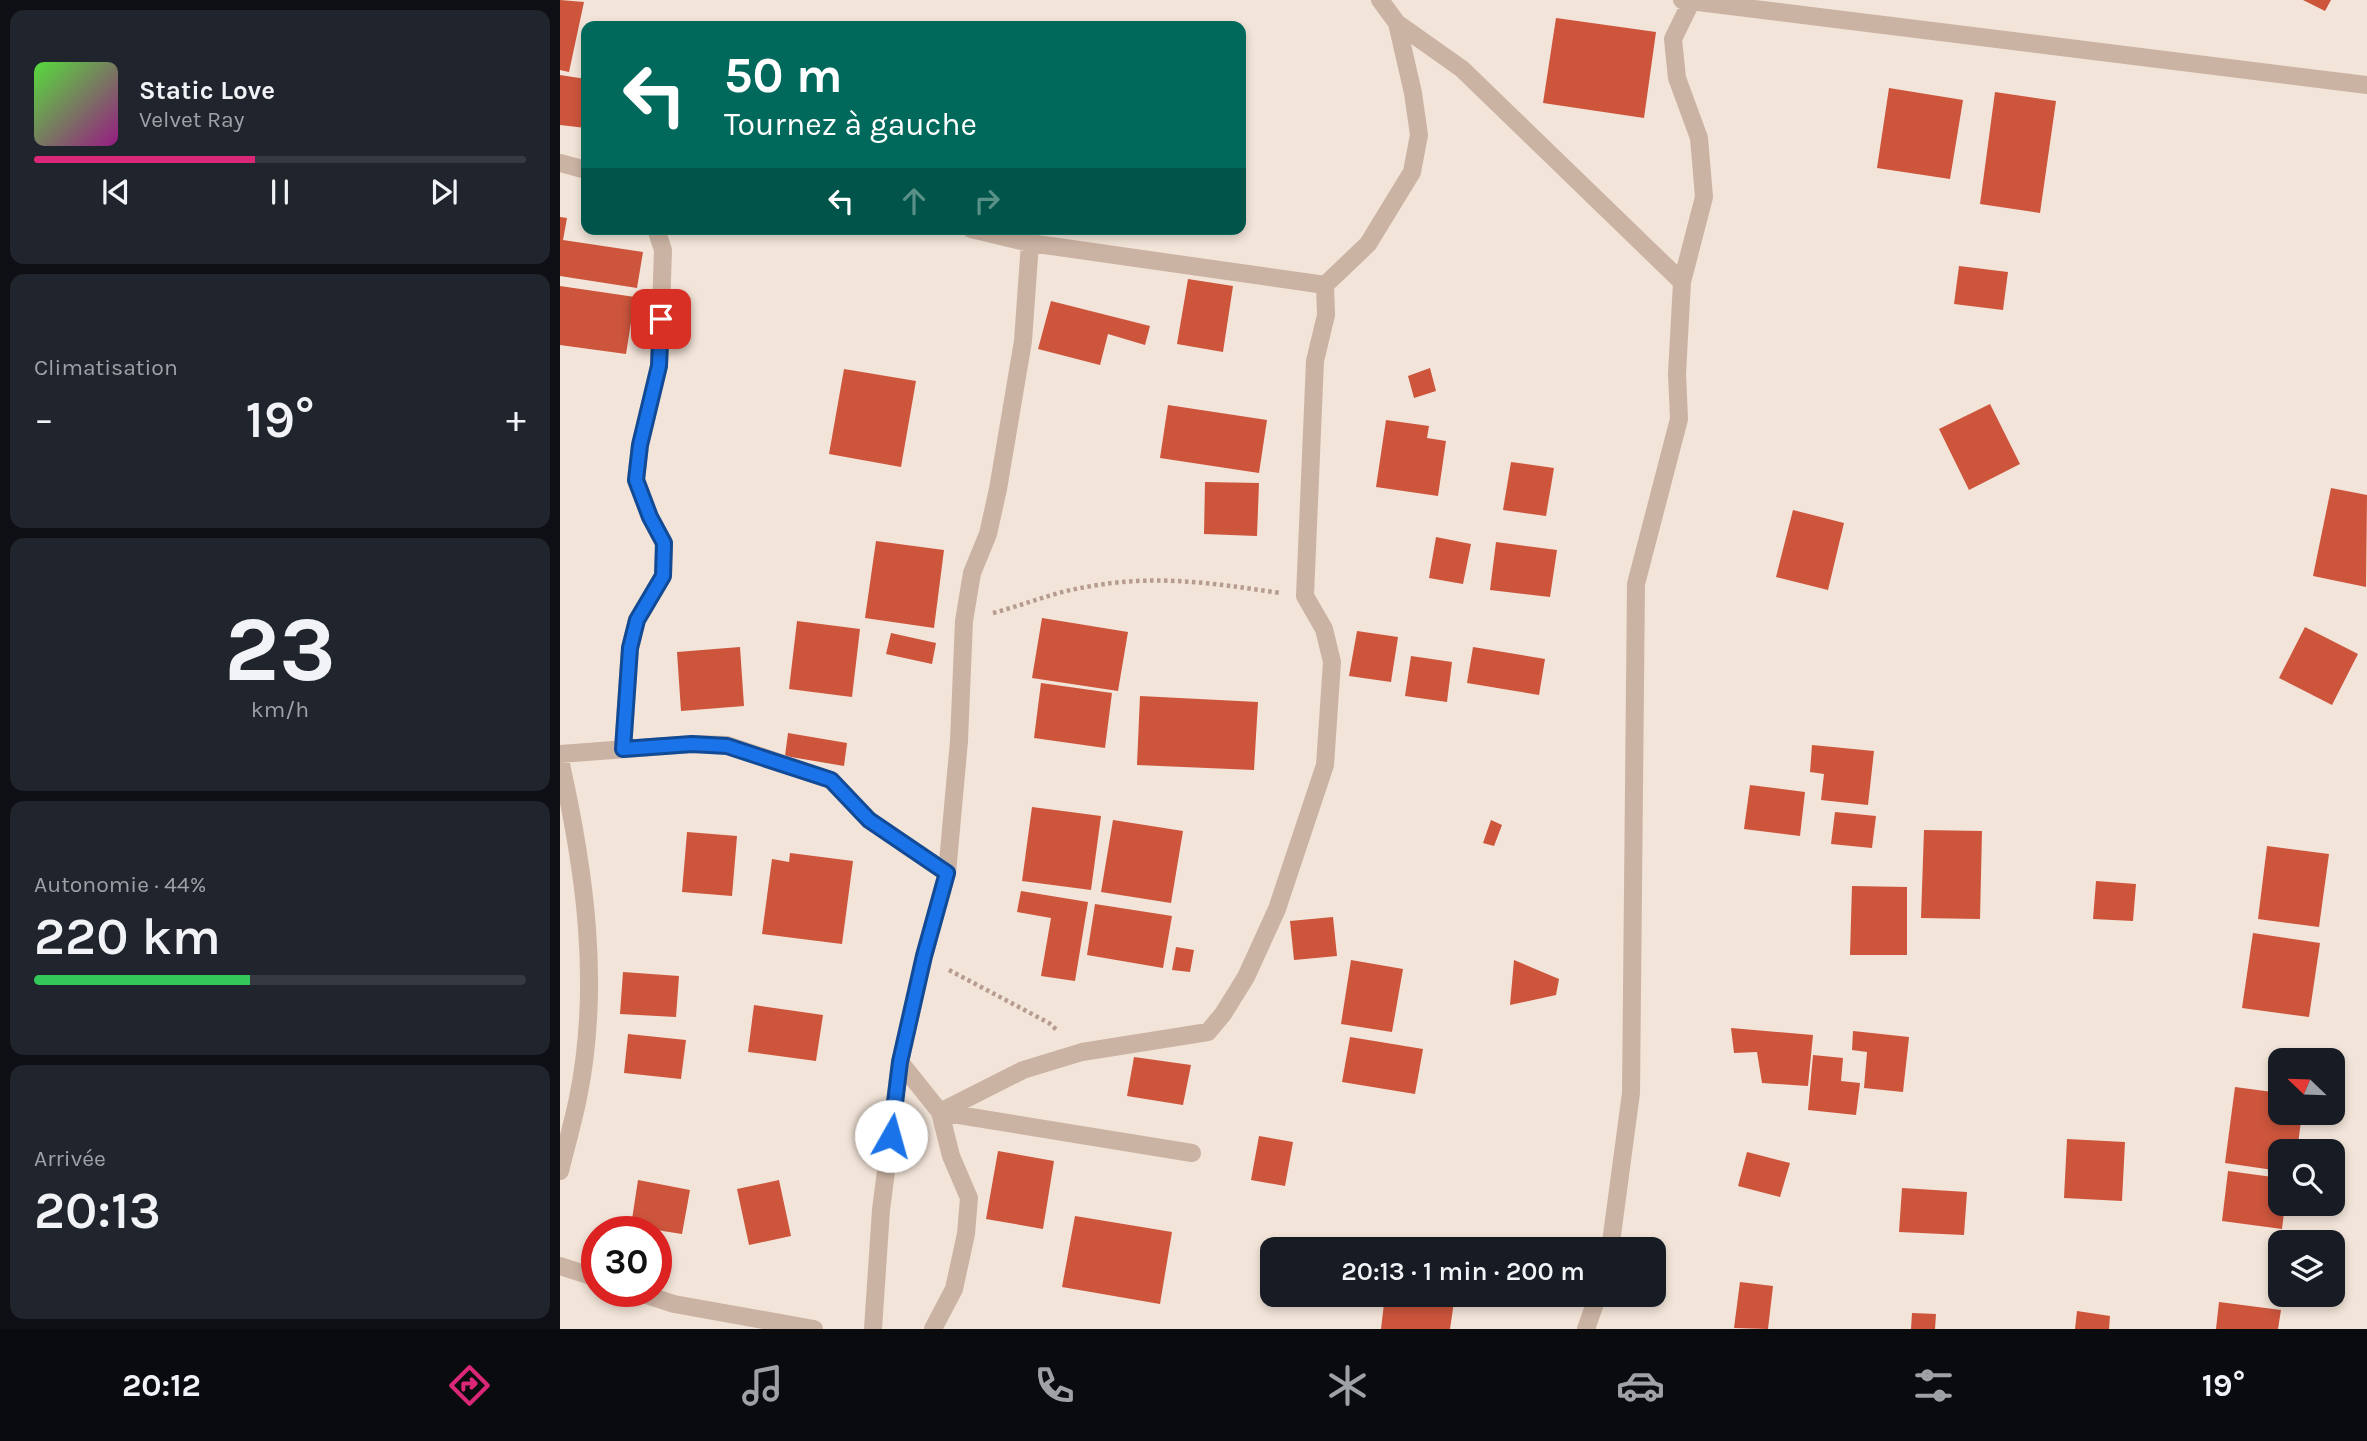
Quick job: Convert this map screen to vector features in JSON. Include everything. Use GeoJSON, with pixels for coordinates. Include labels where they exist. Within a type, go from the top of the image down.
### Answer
{"type":"FeatureCollection","features":[{"type":"Feature","properties":{"kind":"street"},"geometry":{"type":"LineString","coordinates":[[1381,0],[1398,23],[1462,69],[1682,282]]}},
{"type":"Feature","properties":{"kind":"street"},"geometry":{"type":"LineString","coordinates":[[1612,1237],[1631,1093],[1636,584],[1679,419],[1677,374],[1682,282],[1704,198],[1699,138],[1677,78],[1673,39],[1688,0],[2367,85]]}},
{"type":"Feature","properties":{"kind":"street"},"geometry":{"type":"LineString","coordinates":[[940,1112],[1023,1070],[1082,1052],[1208,1032],[1223,1014],[1246,977],[1277,909],[1325,765],[1332,662],[1324,629],[1305,596],[1315,361],[1326,316],[1325,285],[1368,244],[1412,172],[1419,135],[1398,23]]}},
{"type":"Feature","properties":{"kind":"street"},"geometry":{"type":"LineString","coordinates":[[560,163],[581,169]]}},
{"type":"Feature","properties":{"kind":"street"},"geometry":{"type":"LineString","coordinates":[[623,749],[630,648],[637,620],[663,576],[664,543],[650,517],[636,480],[640,445],[659,366],[663,250],[658,235]]}},
{"type":"Feature","properties":{"kind":"street"},"geometry":{"type":"LineString","coordinates":[[996,235],[1030,243],[1325,285]]}},
{"type":"Feature","properties":{"kind":"street"},"geometry":{"type":"LineString","coordinates":[[873,1329],[881,1210],[900,1062],[924,956],[947,873],[959,741],[964,621],[972,573],[988,534],[998,489],[1023,341],[1030,243]]}},
{"type":"Feature","properties":{"kind":"street"},"geometry":{"type":"LineString","coordinates":[[560,754],[692,744],[727,746],[831,780],[869,820],[947,873]]}},
{"type":"Feature","properties":{"kind":"street"},"geometry":{"type":"LineString","coordinates":[[560,760],[580,858],[588,921],[589,1008],[579,1097],[560,1171]]}},
{"type":"Feature","properties":{"kind":"street"},"geometry":{"type":"LineString","coordinates":[[900,1062],[940,1112],[951,1156],[969,1198],[966,1234],[954,1289],[933,1329]]}},
{"type":"Feature","properties":{"kind":"street"},"geometry":{"type":"LineString","coordinates":[[940,1112],[1192,1153]]}},
{"type":"Feature","properties":{"kind":"street"},"geometry":{"type":"LineString","coordinates":[[560,1266],[581,1273]]}},
{"type":"Feature","properties":{"kind":"street"},"geometry":{"type":"LineString","coordinates":[[672,1303],[814,1329]]}},
{"type":"Feature","properties":{"kind":"street"},"geometry":{"type":"LineString","coordinates":[[1586,1329],[1594,1307]]}},
{"type":"Feature","properties":{"kind":"path"},"geometry":{"type":"LineString","coordinates":[[964,621],[1086,587],[1138,580],[1189,580],[1305,596]]}},
{"type":"Feature","properties":{"kind":"path"},"geometry":{"type":"LineString","coordinates":[[924,956],[1049,1023],[1082,1052]]}},
{"type":"Feature","properties":{"kind":"building"},"geometry":{"type":"Polygon","coordinates":[[[560,0],[584,2],[569,72],[560,70],[560,0]]]}},
{"type":"Feature","properties":{"kind":"building"},"geometry":{"type":"Polygon","coordinates":[[[2303,0],[2331,0],[2325,11],[2303,0]]]}},
{"type":"Feature","properties":{"kind":"building"},"geometry":{"type":"Polygon","coordinates":[[[1556,18],[1656,32],[1644,118],[1543,103],[1556,18]]]}},
{"type":"Feature","properties":{"kind":"building"},"geometry":{"type":"Polygon","coordinates":[[[560,75],[581,78],[581,127],[560,125],[560,75]]]}},
{"type":"Feature","properties":{"kind":"building"},"geometry":{"type":"Polygon","coordinates":[[[1889,88],[1963,100],[1950,179],[1877,168],[1889,88]]]}},
{"type":"Feature","properties":{"kind":"building"},"geometry":{"type":"Polygon","coordinates":[[[1995,92],[2056,101],[2040,213],[1980,204],[1995,92]]]}},
{"type":"Feature","properties":{"kind":"building"},"geometry":{"type":"Polygon","coordinates":[[[560,217],[567,218],[563,240],[643,252],[637,288],[560,276],[560,217]]]}},
{"type":"Feature","properties":{"kind":"building"},"geometry":{"type":"Polygon","coordinates":[[[1959,266],[2008,272],[2003,310],[1954,304],[1959,266]]]}},
{"type":"Feature","properties":{"kind":"building"},"geometry":{"type":"Polygon","coordinates":[[[1188,279],[1233,286],[1223,352],[1177,344],[1188,279]]]}},
{"type":"Feature","properties":{"kind":"building"},"geometry":{"type":"Polygon","coordinates":[[[560,286],[635,297],[626,354],[560,345],[560,286]]]}},
{"type":"Feature","properties":{"kind":"building"},"geometry":{"type":"Polygon","coordinates":[[[1051,301],[1150,326],[1145,345],[1108,334],[1100,365],[1038,349],[1051,301]]]}},
{"type":"Feature","properties":{"kind":"building"},"geometry":{"type":"Polygon","coordinates":[[[1430,368],[1436,391],[1414,398],[1408,376],[1430,368]]]}},
{"type":"Feature","properties":{"kind":"building"},"geometry":{"type":"Polygon","coordinates":[[[844,369],[916,381],[901,467],[829,454],[844,369]]]}},
{"type":"Feature","properties":{"kind":"building"},"geometry":{"type":"Polygon","coordinates":[[[1990,404],[2020,464],[1969,490],[1939,429],[1990,404]]]}},
{"type":"Feature","properties":{"kind":"building"},"geometry":{"type":"Polygon","coordinates":[[[1168,405],[1267,420],[1259,473],[1160,458],[1168,405]]]}},
{"type":"Feature","properties":{"kind":"building"},"geometry":{"type":"Polygon","coordinates":[[[1386,420],[1429,426],[1427,438],[1446,441],[1438,496],[1376,487],[1386,420]]]}},
{"type":"Feature","properties":{"kind":"building"},"geometry":{"type":"Polygon","coordinates":[[[1511,462],[1554,468],[1546,516],[1503,510],[1511,462]]]}},
{"type":"Feature","properties":{"kind":"building"},"geometry":{"type":"Polygon","coordinates":[[[1205,482],[1259,483],[1257,536],[1204,534],[1205,482]]]}},
{"type":"Feature","properties":{"kind":"building"},"geometry":{"type":"Polygon","coordinates":[[[2331,488],[2367,495],[2366,587],[2313,576],[2331,488]]]}},
{"type":"Feature","properties":{"kind":"building"},"geometry":{"type":"Polygon","coordinates":[[[1793,510],[1844,523],[1828,590],[1776,577],[1793,510]]]}},
{"type":"Feature","properties":{"kind":"building"},"geometry":{"type":"Polygon","coordinates":[[[1436,537],[1471,544],[1463,584],[1429,578],[1436,537]]]}},
{"type":"Feature","properties":{"kind":"building"},"geometry":{"type":"Polygon","coordinates":[[[876,541],[944,550],[934,628],[865,618],[876,541]]]}},
{"type":"Feature","properties":{"kind":"building"},"geometry":{"type":"Polygon","coordinates":[[[1496,542],[1557,550],[1550,597],[1490,590],[1496,542]]]}},
{"type":"Feature","properties":{"kind":"building"},"geometry":{"type":"Polygon","coordinates":[[[1042,618],[1128,632],[1118,691],[1032,678],[1042,618]]]}},
{"type":"Feature","properties":{"kind":"building"},"geometry":{"type":"Polygon","coordinates":[[[797,621],[860,629],[852,697],[789,689],[797,621]]]}},
{"type":"Feature","properties":{"kind":"building"},"geometry":{"type":"Polygon","coordinates":[[[2305,627],[2358,654],[2332,705],[2279,678],[2305,627]]]}},
{"type":"Feature","properties":{"kind":"building"},"geometry":{"type":"Polygon","coordinates":[[[1357,631],[1398,637],[1391,682],[1349,676],[1357,631]]]}},
{"type":"Feature","properties":{"kind":"building"},"geometry":{"type":"Polygon","coordinates":[[[891,633],[936,643],[932,664],[886,654],[891,633]]]}},
{"type":"Feature","properties":{"kind":"building"},"geometry":{"type":"Polygon","coordinates":[[[740,647],[744,706],[681,711],[677,652],[740,647]]]}},
{"type":"Feature","properties":{"kind":"building"},"geometry":{"type":"Polygon","coordinates":[[[1473,647],[1545,659],[1539,695],[1467,683],[1473,647]]]}},
{"type":"Feature","properties":{"kind":"building"},"geometry":{"type":"Polygon","coordinates":[[[1411,656],[1452,662],[1447,702],[1405,696],[1411,656]]]}},
{"type":"Feature","properties":{"kind":"building"},"geometry":{"type":"Polygon","coordinates":[[[1041,683],[1112,693],[1105,748],[1034,738],[1041,683]]]}},
{"type":"Feature","properties":{"kind":"building"},"geometry":{"type":"Polygon","coordinates":[[[1140,696],[1258,702],[1254,770],[1137,765],[1140,696]]]}},
{"type":"Feature","properties":{"kind":"building"},"geometry":{"type":"Polygon","coordinates":[[[788,733],[847,743],[844,766],[785,756],[788,733]]]}},
{"type":"Feature","properties":{"kind":"building"},"geometry":{"type":"Polygon","coordinates":[[[1812,745],[1874,751],[1868,805],[1821,800],[1824,774],[1810,772],[1812,745]]]}},
{"type":"Feature","properties":{"kind":"building"},"geometry":{"type":"Polygon","coordinates":[[[1750,785],[1805,792],[1800,836],[1744,829],[1750,785]]]}},
{"type":"Feature","properties":{"kind":"building"},"geometry":{"type":"Polygon","coordinates":[[[1032,807],[1101,816],[1091,890],[1022,881],[1032,807]]]}},
{"type":"Feature","properties":{"kind":"building"},"geometry":{"type":"Polygon","coordinates":[[[1835,812],[1876,816],[1872,848],[1831,844],[1835,812]]]}},
{"type":"Feature","properties":{"kind":"building"},"geometry":{"type":"Polygon","coordinates":[[[1113,820],[1183,831],[1171,903],[1101,892],[1113,820]]]}},
{"type":"Feature","properties":{"kind":"building"},"geometry":{"type":"Polygon","coordinates":[[[1491,820],[1502,825],[1494,846],[1483,843],[1491,820]]]}},
{"type":"Feature","properties":{"kind":"building"},"geometry":{"type":"Polygon","coordinates":[[[1924,830],[1982,831],[1980,919],[1921,918],[1924,830]]]}},
{"type":"Feature","properties":{"kind":"building"},"geometry":{"type":"Polygon","coordinates":[[[687,832],[737,836],[732,896],[682,892],[687,832]]]}},
{"type":"Feature","properties":{"kind":"building"},"geometry":{"type":"Polygon","coordinates":[[[2267,846],[2329,854],[2319,927],[2258,919],[2267,846]]]}},
{"type":"Feature","properties":{"kind":"building"},"geometry":{"type":"Polygon","coordinates":[[[790,853],[853,861],[842,944],[762,934],[772,859],[789,862],[790,853]]]}},
{"type":"Feature","properties":{"kind":"building"},"geometry":{"type":"Polygon","coordinates":[[[2096,881],[2136,884],[2133,921],[2093,919],[2096,881]]]}},
{"type":"Feature","properties":{"kind":"building"},"geometry":{"type":"Polygon","coordinates":[[[1852,886],[1907,887],[1907,955],[1850,955],[1852,886]]]}},
{"type":"Feature","properties":{"kind":"building"},"geometry":{"type":"Polygon","coordinates":[[[1021,891],[1088,902],[1075,981],[1041,976],[1051,918],[1017,912],[1021,891]]]}},
{"type":"Feature","properties":{"kind":"building"},"geometry":{"type":"Polygon","coordinates":[[[1095,904],[1172,916],[1163,968],[1087,955],[1095,904]]]}},
{"type":"Feature","properties":{"kind":"building"},"geometry":{"type":"Polygon","coordinates":[[[1333,917],[1337,956],[1294,960],[1290,921],[1333,917]]]}},
{"type":"Feature","properties":{"kind":"building"},"geometry":{"type":"Polygon","coordinates":[[[2253,933],[2320,943],[2309,1017],[2242,1008],[2253,933]]]}},
{"type":"Feature","properties":{"kind":"building"},"geometry":{"type":"Polygon","coordinates":[[[1176,947],[1194,950],[1190,972],[1172,970],[1176,947]]]}},
{"type":"Feature","properties":{"kind":"building"},"geometry":{"type":"Polygon","coordinates":[[[1351,960],[1403,969],[1392,1032],[1341,1024],[1351,960]]]}},
{"type":"Feature","properties":{"kind":"building"},"geometry":{"type":"Polygon","coordinates":[[[1514,960],[1559,979],[1556,995],[1510,1005],[1514,960]]]}},
{"type":"Feature","properties":{"kind":"building"},"geometry":{"type":"Polygon","coordinates":[[[623,972],[679,976],[676,1017],[620,1014],[623,972]]]}},
{"type":"Feature","properties":{"kind":"building"},"geometry":{"type":"Polygon","coordinates":[[[754,1005],[823,1015],[816,1061],[748,1052],[754,1005]]]}},
{"type":"Feature","properties":{"kind":"building"},"geometry":{"type":"Polygon","coordinates":[[[1731,1028],[1813,1035],[1808,1086],[1762,1083],[1757,1052],[1734,1053],[1731,1028]]]}},
{"type":"Feature","properties":{"kind":"building"},"geometry":{"type":"Polygon","coordinates":[[[1853,1031],[1909,1037],[1903,1092],[1864,1088],[1867,1052],[1852,1050],[1853,1031]]]}},
{"type":"Feature","properties":{"kind":"building"},"geometry":{"type":"Polygon","coordinates":[[[628,1034],[686,1040],[681,1079],[624,1073],[628,1034]]]}},
{"type":"Feature","properties":{"kind":"building"},"geometry":{"type":"Polygon","coordinates":[[[1350,1037],[1423,1049],[1415,1094],[1342,1082],[1350,1037]]]}},
{"type":"Feature","properties":{"kind":"building"},"geometry":{"type":"Polygon","coordinates":[[[1813,1055],[1843,1058],[1841,1081],[1860,1083],[1856,1115],[1808,1110],[1813,1055]]]}},
{"type":"Feature","properties":{"kind":"building"},"geometry":{"type":"Polygon","coordinates":[[[1134,1057],[1191,1065],[1183,1105],[1127,1096],[1134,1057]]]}},
{"type":"Feature","properties":{"kind":"building"},"geometry":{"type":"Polygon","coordinates":[[[2235,1087],[2268,1091],[2268,1125],[2300,1125],[2299,1139],[2268,1139],[2268,1169],[2225,1163],[2235,1087]]]}},
{"type":"Feature","properties":{"kind":"building"},"geometry":{"type":"Polygon","coordinates":[[[1259,1136],[1293,1142],[1285,1186],[1251,1180],[1259,1136]]]}},
{"type":"Feature","properties":{"kind":"building"},"geometry":{"type":"Polygon","coordinates":[[[2067,1139],[2125,1142],[2122,1201],[2064,1198],[2067,1139]]]}},
{"type":"Feature","properties":{"kind":"building"},"geometry":{"type":"Polygon","coordinates":[[[998,1151],[1054,1161],[1043,1229],[986,1219],[998,1151]]]}},
{"type":"Feature","properties":{"kind":"building"},"geometry":{"type":"Polygon","coordinates":[[[1747,1152],[1790,1163],[1780,1197],[1738,1186],[1747,1152]]]}},
{"type":"Feature","properties":{"kind":"building"},"geometry":{"type":"Polygon","coordinates":[[[2228,1171],[2268,1176],[2268,1216],[2284,1216],[2282,1229],[2222,1221],[2228,1171]]]}},
{"type":"Feature","properties":{"kind":"building"},"geometry":{"type":"Polygon","coordinates":[[[638,1180],[690,1190],[682,1234],[672,1232],[672,1216],[633,1216],[638,1180]]]}},
{"type":"Feature","properties":{"kind":"building"},"geometry":{"type":"Polygon","coordinates":[[[779,1180],[791,1236],[749,1245],[737,1189],[779,1180]]]}},
{"type":"Feature","properties":{"kind":"building"},"geometry":{"type":"Polygon","coordinates":[[[1902,1188],[1967,1192],[1964,1235],[1899,1232],[1902,1188]]]}},
{"type":"Feature","properties":{"kind":"building"},"geometry":{"type":"Polygon","coordinates":[[[1075,1216],[1172,1232],[1160,1304],[1062,1287],[1075,1216]]]}},
{"type":"Feature","properties":{"kind":"building"},"geometry":{"type":"Polygon","coordinates":[[[1740,1282],[1773,1286],[1768,1329],[1734,1328],[1740,1282]]]}},
{"type":"Feature","properties":{"kind":"building"},"geometry":{"type":"Polygon","coordinates":[[[2219,1302],[2281,1310],[2278,1329],[2216,1329],[2219,1302]]]}},
{"type":"Feature","properties":{"kind":"building"},"geometry":{"type":"Polygon","coordinates":[[[1384,1307],[1453,1307],[1450,1329],[1381,1329],[1384,1307]]]}},
{"type":"Feature","properties":{"kind":"building"},"geometry":{"type":"Polygon","coordinates":[[[2077,1311],[2110,1316],[2109,1329],[2075,1329],[2077,1311]]]}},
{"type":"Feature","properties":{"kind":"building"},"geometry":{"type":"Polygon","coordinates":[[[1912,1313],[1936,1314],[1935,1329],[1911,1329],[1912,1313]]]}},
{"type":"Feature","properties":{"kind":"route"},"geometry":{"type":"LineString","coordinates":[[661,319],[659,366],[640,445],[636,480],[650,517],[664,543],[663,576],[637,620],[630,648],[623,749],[692,744],[727,746],[831,780],[869,820],[947,873],[924,956],[900,1062],[891,1136]]}}]}
